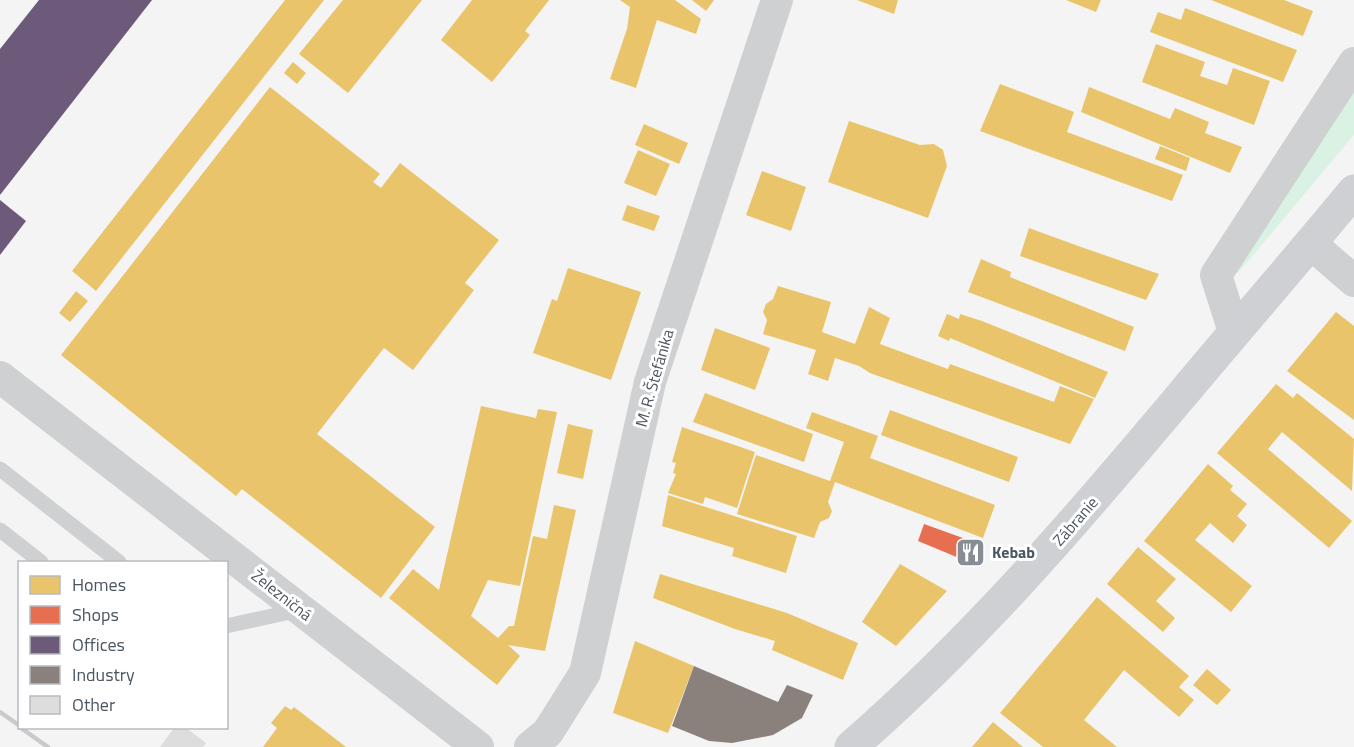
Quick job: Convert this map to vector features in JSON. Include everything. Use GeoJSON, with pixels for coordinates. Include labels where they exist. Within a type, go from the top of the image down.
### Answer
{"type":"FeatureCollection","features":[{"type":"Feature","properties":{"kind":"main road","name":"Zábranie"},"geometry":{"type":"LineString","coordinates":[[851,747],[947,659],[1071,527],[1354,191]]}},
{"type":"Feature","properties":{"kind":"street","name":"M. R. Štefánika"},"geometry":{"type":"LineString","coordinates":[[530,747],[548,732],[585,673],[650,382],[777,0]]}},
{"type":"Feature","properties":{"kind":"street"},"geometry":{"type":"LineString","coordinates":[[1234,332],[1216,274],[1354,63]]}},
{"type":"Feature","properties":{"kind":"street"},"geometry":{"type":"LineString","coordinates":[[1310,243],[1354,281]]}},
{"type":"Feature","properties":{"kind":"street","name":"Železničná"},"geometry":{"type":"LineString","coordinates":[[0,377],[478,747]]}},
{"type":"Feature","properties":{"kind":"lane"},"geometry":{"type":"LineString","coordinates":[[0,469],[118,561]]}},
{"type":"Feature","properties":{"kind":"lane"},"geometry":{"type":"LineString","coordinates":[[0,530],[40,561]]}},
{"type":"Feature","properties":{"kind":"lane"},"geometry":{"type":"LineString","coordinates":[[228,626],[301,610]]}},
{"type":"Feature","properties":{"kind":"green space"},"geometry":{"type":"Polygon","coordinates":[[[1354,84],[1354,135],[1238,273],[1232,269],[1354,84]]]}},
{"type":"Feature","properties":{"kind":"building: Homes"},"geometry":{"type":"Polygon","coordinates":[[[285,0],[324,0],[96,291],[72,271],[285,0]]]}},
{"type":"Feature","properties":{"kind":"building: Homes"},"geometry":{"type":"Polygon","coordinates":[[[343,0],[422,0],[348,93],[299,54],[343,0]]]}},
{"type":"Feature","properties":{"kind":"building: Homes"},"geometry":{"type":"Polygon","coordinates":[[[472,0],[549,0],[525,31],[530,35],[492,82],[441,40],[472,0]]]}},
{"type":"Feature","properties":{"kind":"building: Homes"},"geometry":{"type":"Polygon","coordinates":[[[620,0],[675,0],[701,19],[696,34],[657,20],[636,88],[610,79],[627,29],[630,7],[620,0]]]}},
{"type":"Feature","properties":{"kind":"building: Homes"},"geometry":{"type":"Polygon","coordinates":[[[692,0],[714,0],[706,11],[692,0]]]}},
{"type":"Feature","properties":{"kind":"building: Homes"},"geometry":{"type":"Polygon","coordinates":[[[857,0],[898,0],[894,14],[857,0]]]}},
{"type":"Feature","properties":{"kind":"building: Homes"},"geometry":{"type":"Polygon","coordinates":[[[1066,0],[1101,0],[1096,12],[1066,0]]]}},
{"type":"Feature","properties":{"kind":"building: Homes"},"geometry":{"type":"Polygon","coordinates":[[[1211,0],[1284,0],[1313,11],[1303,36],[1211,0]]]}},
{"type":"Feature","properties":{"kind":"building: Homes"},"geometry":{"type":"Polygon","coordinates":[[[1185,8],[1297,50],[1283,82],[1150,32],[1158,12],[1181,20],[1185,8]]]}},
{"type":"Feature","properties":{"kind":"building: Homes"},"geometry":{"type":"Polygon","coordinates":[[[1156,44],[1205,62],[1200,76],[1227,85],[1233,68],[1270,81],[1254,125],[1142,82],[1156,44]]]}},
{"type":"Feature","properties":{"kind":"building: Homes"},"geometry":{"type":"Polygon","coordinates":[[[293,62],[306,73],[297,84],[284,73],[293,62]]]}},
{"type":"Feature","properties":{"kind":"building: Homes"},"geometry":{"type":"Polygon","coordinates":[[[1000,84],[1074,112],[1067,132],[1183,175],[1172,201],[980,131],[1000,84]]]}},
{"type":"Feature","properties":{"kind":"building: Homes"},"geometry":{"type":"Polygon","coordinates":[[[270,87],[380,174],[373,182],[381,188],[400,163],[499,240],[465,283],[474,290],[413,370],[384,348],[317,434],[435,527],[381,598],[242,489],[236,496],[61,355],[270,87]]]}},
{"type":"Feature","properties":{"kind":"building: Homes"},"geometry":{"type":"Polygon","coordinates":[[[1089,87],[1170,119],[1175,108],[1209,122],[1205,133],[1242,147],[1230,173],[1081,112],[1089,87]]]}},
{"type":"Feature","properties":{"kind":"building: Homes"},"geometry":{"type":"Polygon","coordinates":[[[849,121],[920,145],[934,144],[943,150],[947,166],[928,218],[828,182],[849,121]]]}},
{"type":"Feature","properties":{"kind":"building: Homes"},"geometry":{"type":"Polygon","coordinates":[[[644,124],[688,143],[679,164],[635,145],[644,124]]]}},
{"type":"Feature","properties":{"kind":"building: Homes"},"geometry":{"type":"Polygon","coordinates":[[[1160,146],[1190,158],[1186,171],[1155,159],[1160,146]]]}},
{"type":"Feature","properties":{"kind":"building: Homes"},"geometry":{"type":"Polygon","coordinates":[[[638,150],[670,164],[656,196],[624,183],[638,150]]]}},
{"type":"Feature","properties":{"kind":"building: Homes"},"geometry":{"type":"Polygon","coordinates":[[[762,171],[806,187],[791,231],[746,215],[762,171]]]}},
{"type":"Feature","properties":{"kind":"building: Homes"},"geometry":{"type":"Polygon","coordinates":[[[627,205],[660,216],[654,231],[622,220],[627,205]]]}},
{"type":"Feature","properties":{"kind":"building: Homes"},"geometry":{"type":"Polygon","coordinates":[[[1029,228],[1159,274],[1146,300],[1020,256],[1029,228]]]}},
{"type":"Feature","properties":{"kind":"building: Homes"},"geometry":{"type":"Polygon","coordinates":[[[981,259],[1011,272],[1010,277],[1134,327],[1125,351],[968,292],[981,259]]]}},
{"type":"Feature","properties":{"kind":"building: Homes"},"geometry":{"type":"Polygon","coordinates":[[[568,268],[641,292],[611,380],[533,353],[552,299],[557,301],[568,268]]]}},
{"type":"Feature","properties":{"kind":"building: Homes"},"geometry":{"type":"Polygon","coordinates":[[[778,286],[831,302],[822,332],[855,344],[869,307],[890,318],[880,344],[948,369],[950,364],[1054,402],[1060,386],[1094,399],[1070,444],[870,373],[859,366],[835,358],[828,381],[808,374],[816,350],[763,334],[767,320],[763,312],[766,304],[773,299],[778,286]]]}},
{"type":"Feature","properties":{"kind":"building: Homes"},"geometry":{"type":"Polygon","coordinates":[[[76,291],[88,301],[70,322],[59,313],[76,291]]]}},
{"type":"Feature","properties":{"kind":"building: Homes"},"geometry":{"type":"Polygon","coordinates":[[[1336,312],[1354,326],[1354,420],[1287,371],[1336,312]]]}},
{"type":"Feature","properties":{"kind":"building: Homes"},"geometry":{"type":"Polygon","coordinates":[[[947,314],[959,319],[960,314],[982,321],[1108,372],[1095,398],[950,338],[949,341],[938,336],[947,314]]]}},
{"type":"Feature","properties":{"kind":"building: Homes"},"geometry":{"type":"Polygon","coordinates":[[[715,328],[770,348],[755,390],[701,370],[715,328]]]}},
{"type":"Feature","properties":{"kind":"building: Homes"},"geometry":{"type":"Polygon","coordinates":[[[1276,384],[1293,398],[1297,393],[1354,439],[1352,491],[1282,432],[1268,449],[1352,521],[1329,548],[1217,453],[1276,384]]]}},
{"type":"Feature","properties":{"kind":"building: Homes"},"geometry":{"type":"Polygon","coordinates":[[[705,393],[813,434],[804,462],[693,422],[705,393]]]}},
{"type":"Feature","properties":{"kind":"building: Homes"},"geometry":{"type":"Polygon","coordinates":[[[481,406],[536,418],[538,409],[557,412],[520,586],[488,580],[471,616],[498,638],[509,626],[514,626],[533,536],[547,539],[554,505],[576,510],[545,651],[508,645],[520,656],[497,685],[389,598],[413,569],[439,590],[481,406]]]}},
{"type":"Feature","properties":{"kind":"building: Homes"},"geometry":{"type":"Polygon","coordinates":[[[890,410],[1018,457],[1009,482],[881,435],[890,410]]]}},
{"type":"Feature","properties":{"kind":"building: Homes"},"geometry":{"type":"Polygon","coordinates":[[[812,412],[878,436],[870,458],[995,505],[983,538],[835,482],[828,502],[832,511],[829,518],[820,522],[814,538],[737,514],[756,455],[830,481],[844,442],[806,428],[812,412]]]}},
{"type":"Feature","properties":{"kind":"building: Homes"},"geometry":{"type":"Polygon","coordinates":[[[568,424],[593,430],[583,479],[557,473],[568,424]]]}},
{"type":"Feature","properties":{"kind":"building: Homes"},"geometry":{"type":"Polygon","coordinates":[[[682,427],[755,452],[737,508],[705,497],[703,504],[668,493],[676,474],[673,473],[676,463],[672,462],[682,427]]]}},
{"type":"Feature","properties":{"kind":"building: Homes"},"geometry":{"type":"Polygon","coordinates":[[[1208,464],[1233,486],[1230,490],[1247,504],[1237,516],[1247,525],[1233,543],[1210,523],[1195,540],[1252,586],[1231,612],[1144,541],[1208,464]]]}},
{"type":"Feature","properties":{"kind":"building: Homes"},"geometry":{"type":"Polygon","coordinates":[[[668,495],[797,536],[786,573],[732,556],[734,548],[662,526],[668,495]]]}},
{"type":"Feature","properties":{"kind":"building: Homes"},"geometry":{"type":"Polygon","coordinates":[[[1138,547],[1176,579],[1156,601],[1175,618],[1163,632],[1107,584],[1138,547]]]}},
{"type":"Feature","properties":{"kind":"building: Homes"},"geometry":{"type":"Polygon","coordinates":[[[900,564],[947,591],[896,646],[862,622],[900,564]]]}},
{"type":"Feature","properties":{"kind":"building: Homes"},"geometry":{"type":"Polygon","coordinates":[[[660,574],[787,613],[858,643],[843,680],[772,650],[775,641],[735,629],[653,598],[660,574]]]}},
{"type":"Feature","properties":{"kind":"building: Homes"},"geometry":{"type":"Polygon","coordinates":[[[1097,597],[1189,676],[1179,687],[1194,700],[1179,717],[1124,670],[1084,720],[1117,747],[1043,747],[1000,713],[1097,597]]]}},
{"type":"Feature","properties":{"kind":"building: Homes"},"geometry":{"type":"Polygon","coordinates":[[[635,641],[694,666],[668,733],[613,713],[635,641]]]}},
{"type":"Feature","properties":{"kind":"building: Homes"},"geometry":{"type":"Polygon","coordinates":[[[1207,669],[1231,690],[1217,705],[1193,685],[1207,669]]]}},
{"type":"Feature","properties":{"kind":"building: Homes"},"geometry":{"type":"Polygon","coordinates":[[[285,706],[291,710],[294,707],[346,747],[263,747],[277,728],[271,723],[285,706]]]}},
{"type":"Feature","properties":{"kind":"building: Homes"},"geometry":{"type":"Polygon","coordinates":[[[993,722],[1023,747],[972,747],[993,722]]]}},
{"type":"Feature","properties":{"kind":"building: Shops"},"geometry":{"type":"Polygon","coordinates":[[[924,524],[974,542],[982,550],[971,563],[918,541],[924,524]]]}},
{"type":"Feature","properties":{"kind":"building: Offices"},"geometry":{"type":"Polygon","coordinates":[[[39,0],[152,0],[0,195],[0,49],[39,0]]]}},
{"type":"Feature","properties":{"kind":"building: Offices"},"geometry":{"type":"Polygon","coordinates":[[[0,200],[26,221],[0,255],[0,200]]]}},
{"type":"Feature","properties":{"kind":"building: Industry"},"geometry":{"type":"Polygon","coordinates":[[[694,666],[778,702],[787,685],[813,695],[802,718],[773,735],[732,743],[709,741],[672,726],[694,666]]]}},
{"type":"Feature","properties":{"kind":"building: Other"},"geometry":{"type":"Polygon","coordinates":[[[173,729],[187,729],[206,743],[203,747],[160,747],[173,729]]]}},
{"type":"Feature","properties":{"kind":"railway"},"geometry":{"type":"LineString","coordinates":[[0,712],[18,725]]}},
{"type":"Feature","properties":{"kind":"railway"},"geometry":{"type":"LineString","coordinates":[[22,729],[48,747]]}},
{"type":"Feature","properties":{"kind":"place","name":"Kebab"},"geometry":{"type":"Point","coordinates":[971,552]}}]}
